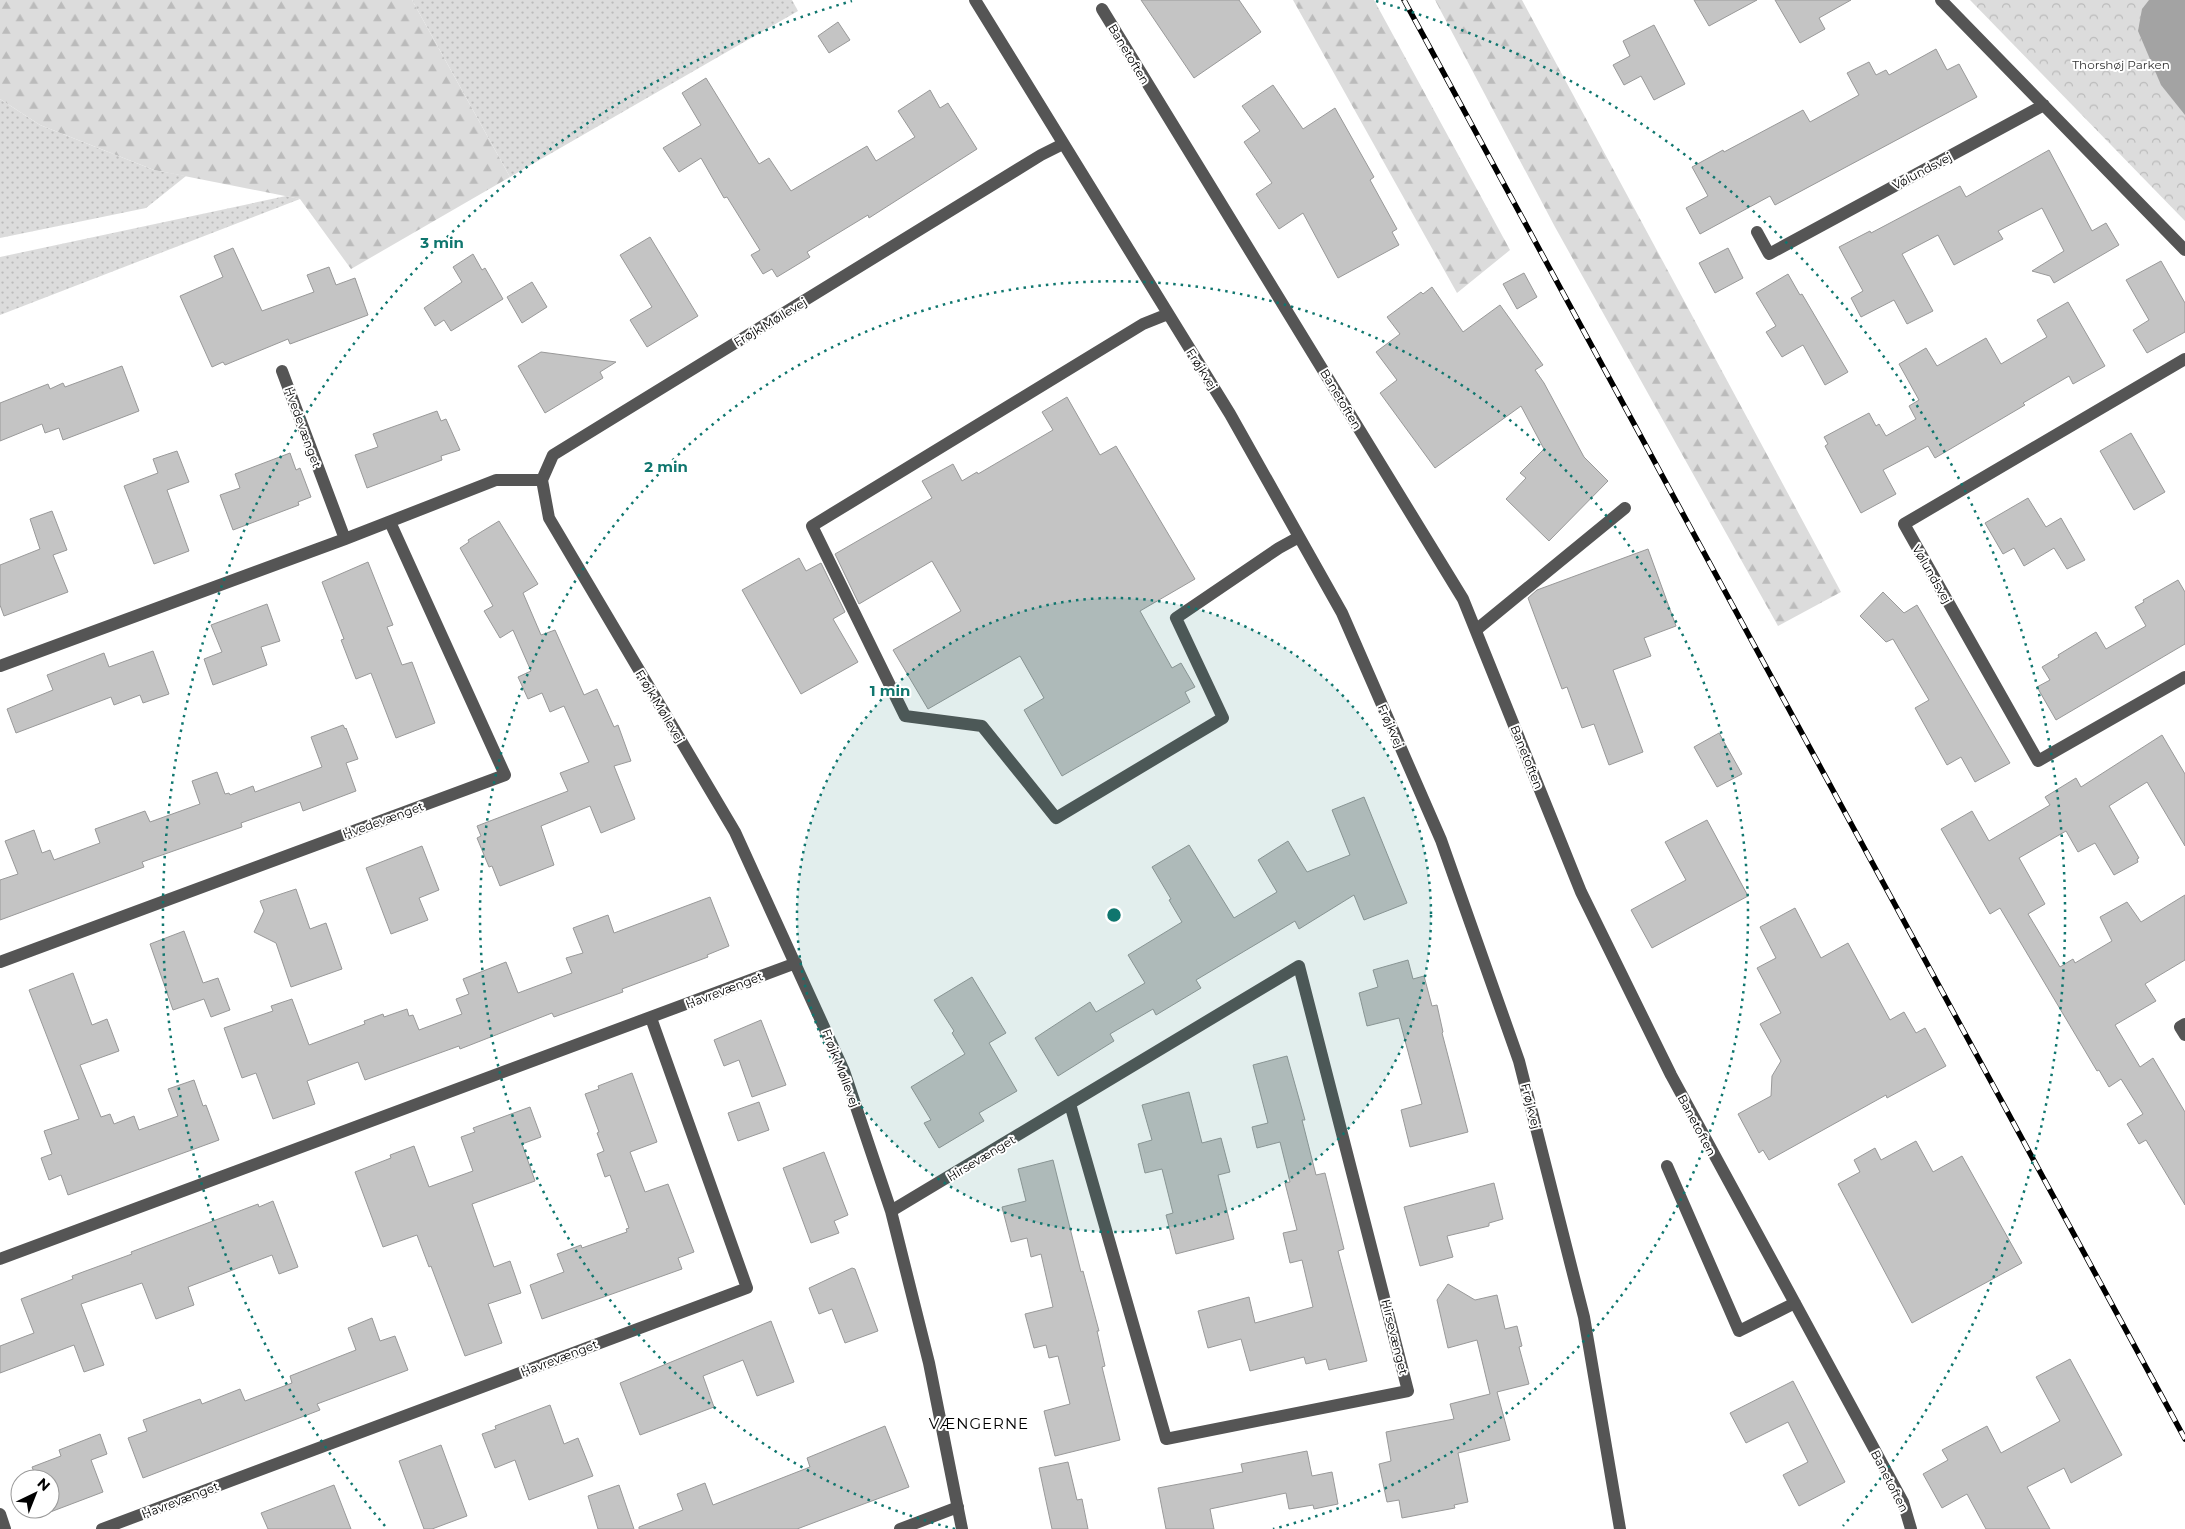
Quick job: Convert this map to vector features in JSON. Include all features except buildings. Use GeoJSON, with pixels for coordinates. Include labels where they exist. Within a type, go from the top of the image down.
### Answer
{"type":"FeatureCollection","features":[{"type":"Feature","properties":{"kind":"street","name":"Frøjkvej"},"geometry":{"type":"LineString","coordinates":[[975,0],[1230,414],[1342,613],[1441,840],[1519,1061],[1584,1317],[1620,1529]]}},
{"type":"Feature","properties":{"kind":"street"},"geometry":{"type":"LineString","coordinates":[[1941,0],[2185,250]]}},
{"type":"Feature","properties":{"kind":"street","name":"Banetoften"},"geometry":{"type":"LineString","coordinates":[[1102,9],[1463,599],[1581,892],[1670,1075],[1903,1502],[1911,1529]]}},
{"type":"Feature","properties":{"kind":"street","name":"Vølundsvej"},"geometry":{"type":"LineString","coordinates":[[1757,232],[1769,254],[2044,104]]}},
{"type":"Feature","properties":{"kind":"street","name":"Frøjk Møllevej"},"geometry":{"type":"LineString","coordinates":[[962,1529],[930,1363],[891,1211],[844,1071],[735,832],[549,518],[542,480],[553,455],[1033,160],[1063,144]]}},
{"type":"Feature","properties":{"kind":"street"},"geometry":{"type":"LineString","coordinates":[[1168,314],[1144,324],[812,526],[905,716],[982,726],[1056,818],[1223,718],[1176,618],[1279,548],[1299,538]]}},
{"type":"Feature","properties":{"kind":"street","name":"Vølundsvej"},"geometry":{"type":"LineString","coordinates":[[2185,359],[1904,524],[2038,761],[2185,678]]}},
{"type":"Feature","properties":{"kind":"street","name":"Hvedevænget"},"geometry":{"type":"LineString","coordinates":[[282,371],[345,538]]}},
{"type":"Feature","properties":{"kind":"street"},"geometry":{"type":"LineString","coordinates":[[0,666],[390,522],[496,480],[542,480]]}},
{"type":"Feature","properties":{"kind":"street"},"geometry":{"type":"LineString","coordinates":[[1476,630],[1625,508]]}},
{"type":"Feature","properties":{"kind":"street","name":"Hvedevænget"},"geometry":{"type":"LineString","coordinates":[[0,962],[505,775],[390,522]]}},
{"type":"Feature","properties":{"kind":"street","name":"Havrevænget"},"geometry":{"type":"LineString","coordinates":[[0,1259],[796,963]]}},
{"type":"Feature","properties":{"kind":"street","name":"Hirsevænget"},"geometry":{"type":"LineString","coordinates":[[891,1211],[1299,966],[1408,1391],[1166,1439],[1070,1104]]}},
{"type":"Feature","properties":{"kind":"street","name":"Havrevænget"},"geometry":{"type":"LineString","coordinates":[[102,1529],[747,1288],[651,1018]]}},
{"type":"Feature","properties":{"kind":"street"},"geometry":{"type":"LineString","coordinates":[[2185,1024],[2180,1027],[2185,1035]]}},
{"type":"Feature","properties":{"kind":"street"},"geometry":{"type":"LineString","coordinates":[[1668,1166],[1739,1331],[1795,1303]]}},
{"type":"Feature","properties":{"kind":"street"},"geometry":{"type":"LineString","coordinates":[[900,1529],[958,1508]]}},
{"type":"Feature","properties":{"kind":"street"},"geometry":{"type":"LineString","coordinates":[[0,1514],[5,1529]]}},
{"type":"Feature","properties":{"kind":"green space"},"geometry":{"type":"Polygon","coordinates":[[[0,0],[412,0],[510,177],[351,269],[300,199],[154,170],[40,125],[0,99],[0,0]]]}},
{"type":"Feature","properties":{"kind":"green space"},"geometry":{"type":"Polygon","coordinates":[[[412,0],[792,0],[798,11],[510,177],[412,0]]]}},
{"type":"Feature","properties":{"kind":"green space"},"geometry":{"type":"Polygon","coordinates":[[[1293,0],[1374,0],[1510,250],[1457,293],[1293,0]]]}},
{"type":"Feature","properties":{"kind":"green space"},"geometry":{"type":"Polygon","coordinates":[[[1435,0],[1522,0],[1841,592],[1778,626],[1555,227],[1435,0]]]}},
{"type":"Feature","properties":{"kind":"green space","name":"Thorshøj Parken"},"geometry":{"type":"Polygon","coordinates":[[[1970,0],[2185,0],[2185,221],[1970,0]]]}},
{"type":"Feature","properties":{"kind":"green space"},"geometry":{"type":"Polygon","coordinates":[[[0,99],[40,125],[154,170],[186,176],[146,208],[0,238],[0,99]]]}},
{"type":"Feature","properties":{"kind":"green space"},"geometry":{"type":"Polygon","coordinates":[[[286,196],[300,199],[0,315],[0,257],[286,196]]]}},
{"type":"Feature","properties":{"kind":"shaded area"},"geometry":{"type":"Polygon","coordinates":[[[2149,0],[2185,0],[2185,115],[2161,85],[2138,31],[2142,9],[2149,0]]]}},
{"type":"Feature","properties":{"kind":"railway"},"geometry":{"type":"LineString","coordinates":[[1404,0],[2185,1439]]}},
{"type":"Feature","properties":{"kind":"district","name":"VÆNGERNE"},"geometry":{"type":"Point","coordinates":[979,1423]}}]}
